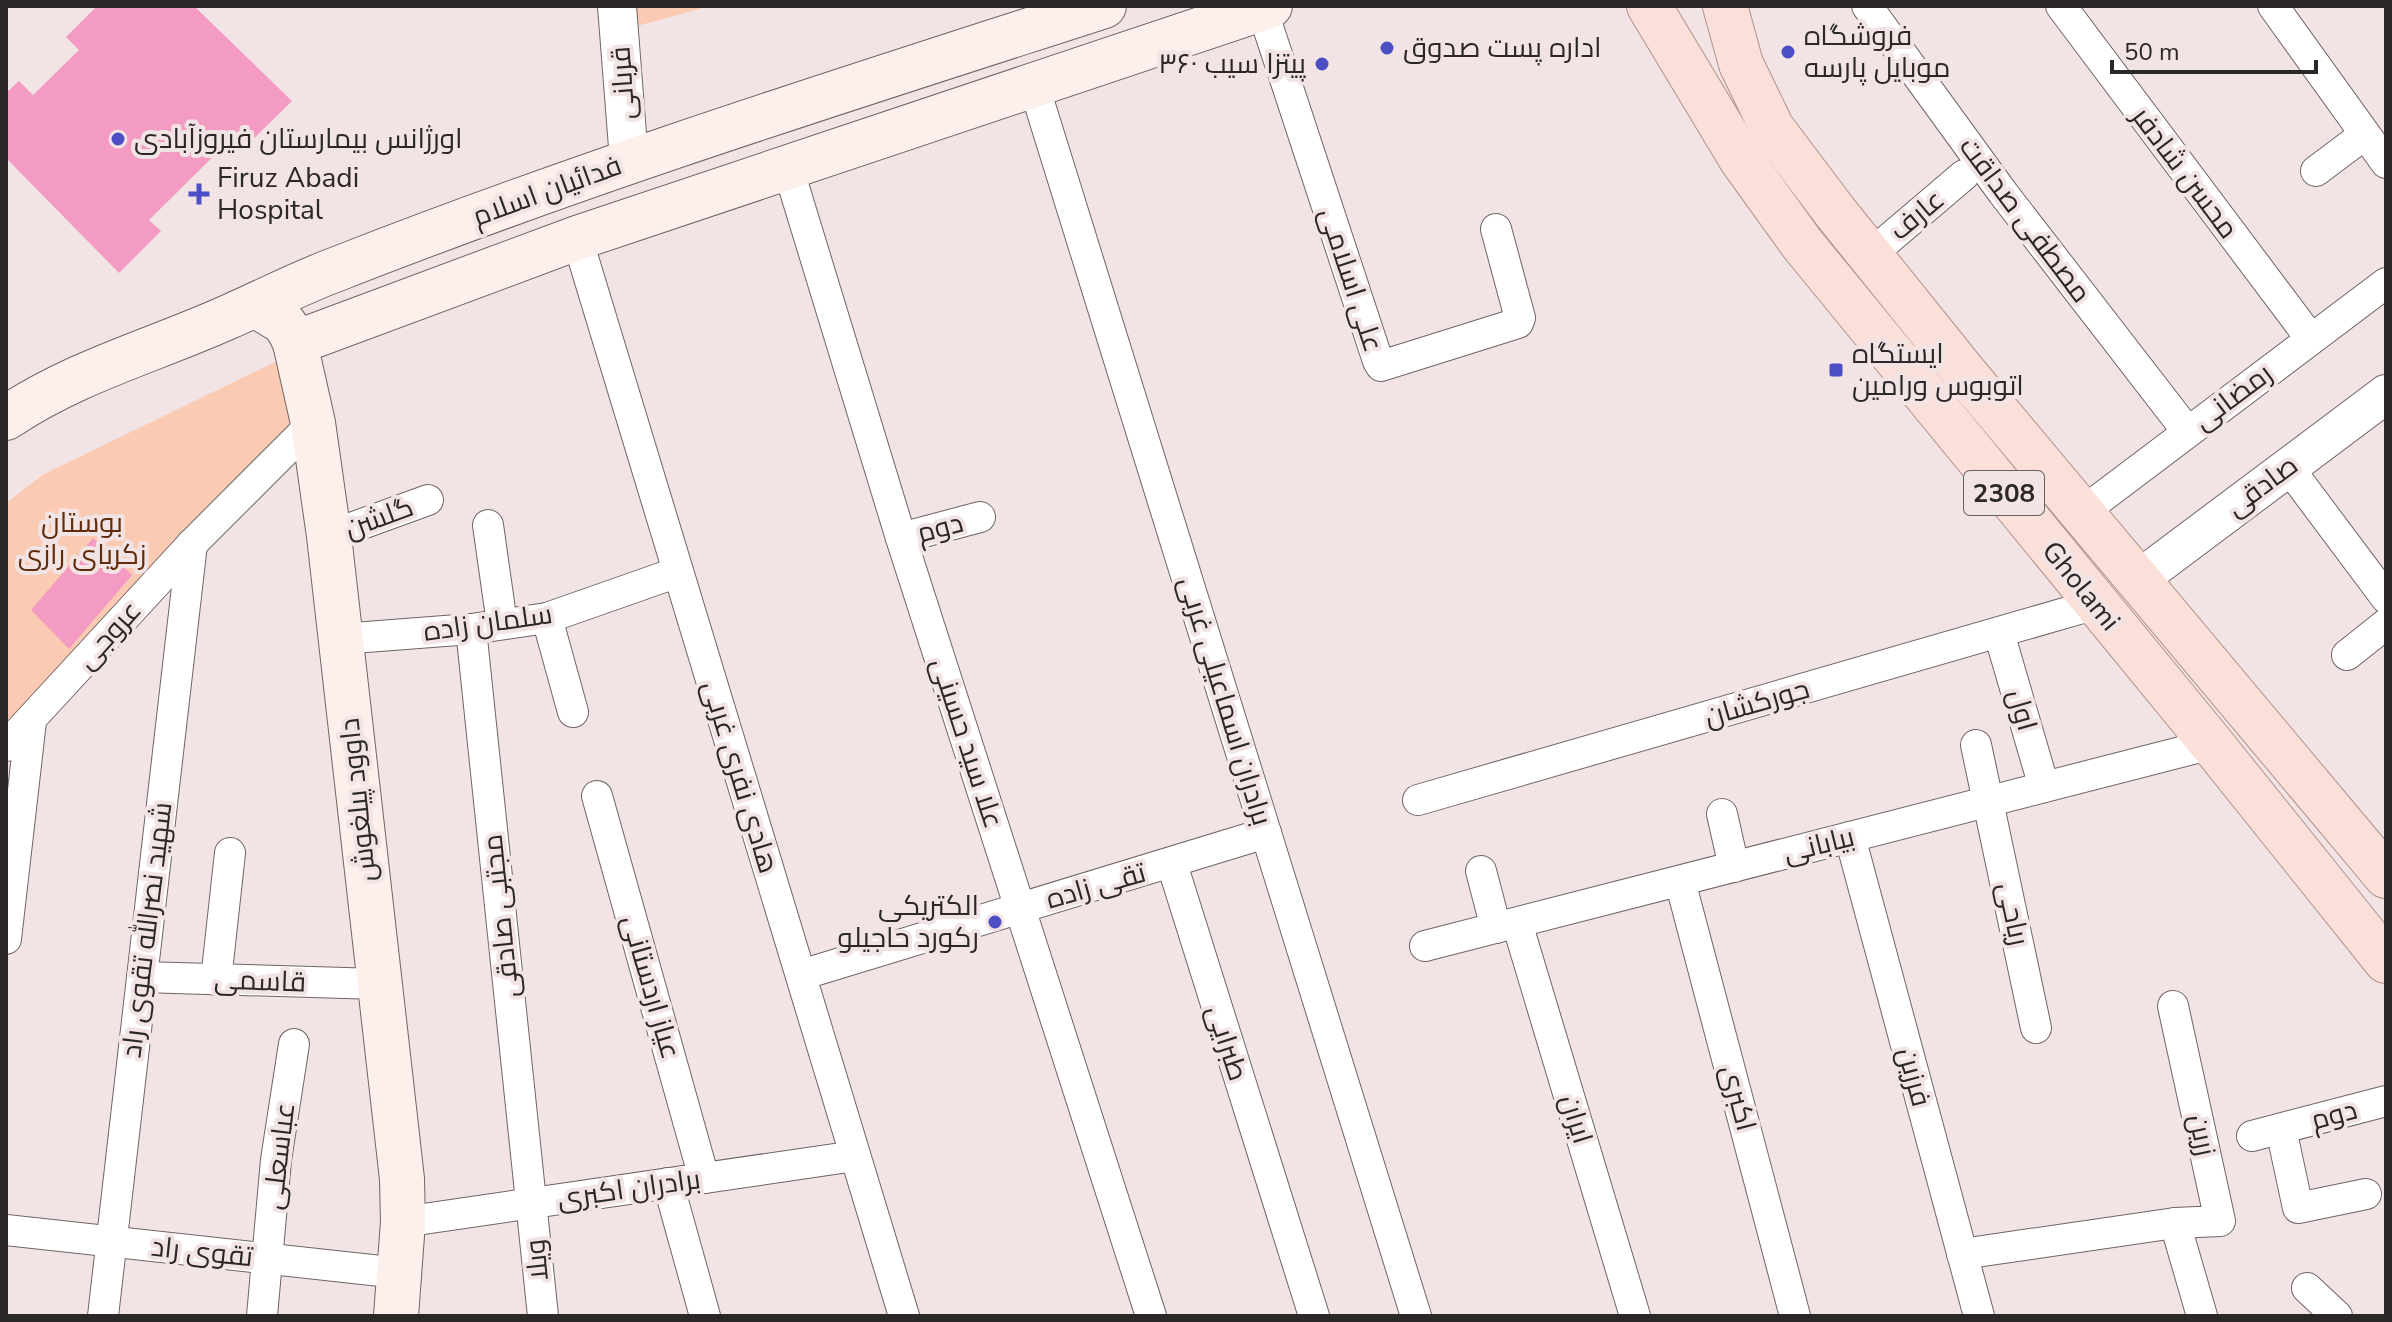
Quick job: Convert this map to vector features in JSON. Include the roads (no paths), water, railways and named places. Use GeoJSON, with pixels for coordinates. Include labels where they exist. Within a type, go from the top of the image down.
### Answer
{"type":"FeatureCollection","features":[{"type":"Feature","properties":{"kind":"main road","name":"فدائیان اسلام"},"geometry":{"type":"LineString","coordinates":[[6,418],[39,397],[98,368],[334,270],[629,160],[1104,6]]}},
{"type":"Feature","properties":{"kind":"main road","name":"Gholami"},"geometry":{"type":"LineString","coordinates":[[1725,6],[1741,64],[1772,128],[1870,255],[2081,513],[2386,876]]}},
{"type":"Feature","properties":{"kind":"main road","name":"فدائیان اسلام"},"geometry":{"type":"LineString","coordinates":[[295,343],[577,238],[1266,8]]}},
{"type":"Feature","properties":{"kind":"main road","name":"Gholami"},"geometry":{"type":"LineString","coordinates":[[1655,10],[1741,159],[1803,245],[2386,961]]}},
{"type":"Feature","properties":{"kind":"main road"},"geometry":{"type":"LineString","coordinates":[[334,270],[328,287],[331,301],[338,311],[358,319]]}},
{"type":"Feature","properties":{"kind":"main road","name":"داوود پیلغوش"},"geometry":{"type":"LineString","coordinates":[[255,305],[283,322],[295,343],[313,423],[329,536],[402,1179],[403,1222],[396,1316]]}},
{"type":"Feature","properties":{"kind":"street","name":"قربانی"},"geometry":{"type":"LineString","coordinates":[[617,6],[629,160]]}},
{"type":"Feature","properties":{"kind":"street","name":"مصطفی صداقت"},"geometry":{"type":"LineString","coordinates":[[1867,6],[2003,193],[2187,431]]}},
{"type":"Feature","properties":{"kind":"street","name":"محسن شادفر"},"geometry":{"type":"LineString","coordinates":[[2061,6],[2311,339]]}},
{"type":"Feature","properties":{"kind":"street"},"geometry":{"type":"LineString","coordinates":[[2273,6],[2386,163]]}},
{"type":"Feature","properties":{"kind":"street","name":"علی اسلامی"},"geometry":{"type":"LineString","coordinates":[[1266,8],[1381,366],[1518,323],[1520,318],[1496,229]]}},
{"type":"Feature","properties":{"kind":"street","name":"برادران اسماعیلی غربی"},"geometry":{"type":"LineString","coordinates":[[1034,86],[1416,1316]]}},
{"type":"Feature","properties":{"kind":"street"},"geometry":{"type":"LineString","coordinates":[[2316,171],[2364,135]]}},
{"type":"Feature","properties":{"kind":"street","name":"علا سید حسینی"},"geometry":{"type":"LineString","coordinates":[[788,168],[901,538],[1151,1316]]}},
{"type":"Feature","properties":{"kind":"street","name":"عارف"},"geometry":{"type":"LineString","coordinates":[[1870,255],[1964,175]]}},
{"type":"Feature","properties":{"kind":"street","name":"هادی نفری غربی"},"geometry":{"type":"LineString","coordinates":[[577,238],[904,1316]]}},
{"type":"Feature","properties":{"kind":"street","name":"رمضانی"},"geometry":{"type":"LineString","coordinates":[[2081,513],[2386,283]]}},
{"type":"Feature","properties":{"kind":"street","name":"صادقی"},"geometry":{"type":"LineString","coordinates":[[2139,579],[2386,394]]}},
{"type":"Feature","properties":{"kind":"street","name":"عروجی"},"geometry":{"type":"LineString","coordinates":[[6,746],[192,544],[313,423]]}},
{"type":"Feature","properties":{"kind":"street"},"geometry":{"type":"LineString","coordinates":[[2288,467],[2386,598]]}},
{"type":"Feature","properties":{"kind":"street","name":"گلشن"},"geometry":{"type":"LineString","coordinates":[[329,536],[428,500]]}},
{"type":"Feature","properties":{"kind":"street","name":"دوم"},"geometry":{"type":"LineString","coordinates":[[901,538],[980,517]]}},
{"type":"Feature","properties":{"kind":"street"},"geometry":{"type":"LineString","coordinates":[[488,525],[502,624]]}},
{"type":"Feature","properties":{"kind":"street","name":"شهید نصرالله تقوی راد"},"geometry":{"type":"LineString","coordinates":[[103,1316],[192,544]]}},
{"type":"Feature","properties":{"kind":"street","name":"سلمان زاده"},"geometry":{"type":"LineString","coordinates":[[340,639],[471,629],[547,618],[678,572]]}},
{"type":"Feature","properties":{"kind":"street","name":"جورکشان"},"geometry":{"type":"LineString","coordinates":[[1418,800],[2096,604]]}},
{"type":"Feature","properties":{"kind":"street"},"geometry":{"type":"LineString","coordinates":[[547,618],[573,712]]}},
{"type":"Feature","properties":{"kind":"street"},"geometry":{"type":"LineString","coordinates":[[2347,655],[2386,624]]}},
{"type":"Feature","properties":{"kind":"street","name":"مجتبی صادقی"},"geometry":{"type":"LineString","coordinates":[[471,629],[531,1203]]}},
{"type":"Feature","properties":{"kind":"street","name":"اول"},"geometry":{"type":"LineString","coordinates":[[1999,633],[2044,787]]}},
{"type":"Feature","properties":{"kind":"street"},"geometry":{"type":"LineString","coordinates":[[6,939],[31,721]]}},
{"type":"Feature","properties":{"kind":"street","name":"بیابانی"},"geometry":{"type":"LineString","coordinates":[[1425,946],[2212,744]]}},
{"type":"Feature","properties":{"kind":"street"},"geometry":{"type":"LineString","coordinates":[[1976,745],[1990,801]]}},
{"type":"Feature","properties":{"kind":"street","name":"عیاز اردستانی"},"geometry":{"type":"LineString","coordinates":[[597,796],[704,1178]]}},
{"type":"Feature","properties":{"kind":"street","name":"ریاحی"},"geometry":{"type":"LineString","coordinates":[[1990,801],[2036,1028]]}},
{"type":"Feature","properties":{"kind":"street"},"geometry":{"type":"LineString","coordinates":[[1722,814],[1734,867]]}},
{"type":"Feature","properties":{"kind":"street"},"geometry":{"type":"LineString","coordinates":[[1172,864],[1266,833]]}},
{"type":"Feature","properties":{"kind":"street","name":"فرزین"},"geometry":{"type":"LineString","coordinates":[[1850,837],[1979,1316]]}},
{"type":"Feature","properties":{"kind":"street"},"geometry":{"type":"LineString","coordinates":[[216,980],[230,853]]}},
{"type":"Feature","properties":{"kind":"street","name":"تقی زاده"},"geometry":{"type":"LineString","coordinates":[[801,975],[1172,864]]}},
{"type":"Feature","properties":{"kind":"street","name":"طبرایی"},"geometry":{"type":"LineString","coordinates":[[1172,864],[1314,1316]]}},
{"type":"Feature","properties":{"kind":"street"},"geometry":{"type":"LineString","coordinates":[[1481,871],[1507,926]]}},
{"type":"Feature","properties":{"kind":"street","name":"اکبری"},"geometry":{"type":"LineString","coordinates":[[1680,881],[1795,1316]]}},
{"type":"Feature","properties":{"kind":"street","name":"ایران"},"geometry":{"type":"LineString","coordinates":[[1507,926],[1635,1316]]}},
{"type":"Feature","properties":{"kind":"street","name":"قاسمی"},"geometry":{"type":"LineString","coordinates":[[142,977],[378,984]]}},
{"type":"Feature","properties":{"kind":"street","name":"زرین"},"geometry":{"type":"LineString","coordinates":[[1962,1254],[2175,1223],[2220,1221],[2173,1006]]}},
{"type":"Feature","properties":{"kind":"street","name":"عباسعلی"},"geometry":{"type":"LineString","coordinates":[[262,1316],[276,1160],[294,1044]]}},
{"type":"Feature","properties":{"kind":"street","name":"دوم"},"geometry":{"type":"LineString","coordinates":[[2252,1136],[2386,1101]]}},
{"type":"Feature","properties":{"kind":"street","name":"دوم"},"geometry":{"type":"LineString","coordinates":[[2281,1129],[2298,1208],[2366,1194]]}},
{"type":"Feature","properties":{"kind":"street","name":"برادران اکبری"},"geometry":{"type":"LineString","coordinates":[[403,1222],[855,1156]]}},
{"type":"Feature","properties":{"kind":"street"},"geometry":{"type":"LineString","coordinates":[[668,1183],[705,1316]]}},
{"type":"Feature","properties":{"kind":"street","name":"ویلا"},"geometry":{"type":"LineString","coordinates":[[531,1203],[543,1316]]}},
{"type":"Feature","properties":{"kind":"street"},"geometry":{"type":"LineString","coordinates":[[2175,1223],[2202,1316]]}},
{"type":"Feature","properties":{"kind":"street","name":"تقوی راد"},"geometry":{"type":"LineString","coordinates":[[6,1230],[399,1273]]}},
{"type":"Feature","properties":{"kind":"street"},"geometry":{"type":"LineString","coordinates":[[2307,1288],[2337,1316]]}},
{"type":"Feature","properties":{"kind":"place","name":"اداره پست صدوق"},"geometry":{"type":"Point","coordinates":[1387,48]}},
{"type":"Feature","properties":{"kind":"place","name":"فروشگاه موبایل پارسه"},"geometry":{"type":"Point","coordinates":[1788,52]}},
{"type":"Feature","properties":{"kind":"place","name":"پیتزا سیب ۳۶۰"},"geometry":{"type":"Point","coordinates":[1322,64]}},
{"type":"Feature","properties":{"kind":"place","name":"اورژانس بیمارستان فیروزآبادی"},"geometry":{"type":"Point","coordinates":[118,139]}},
{"type":"Feature","properties":{"kind":"place","name":"Firuz Abadi Hospital"},"geometry":{"type":"Point","coordinates":[199,194]}},
{"type":"Feature","properties":{"kind":"place","name":"ایستگاه اتوبوس ورامین"},"geometry":{"type":"Point","coordinates":[1836,370]}},
{"type":"Feature","properties":{"kind":"place","name":"الکتریکی رکورد حاجیلو"},"geometry":{"type":"Point","coordinates":[995,922]}},
{"type":"Feature","properties":{"kind":"park label","name":"بوستان زکریای رازی"},"geometry":{"type":"Point","coordinates":[82,539]}}]}
